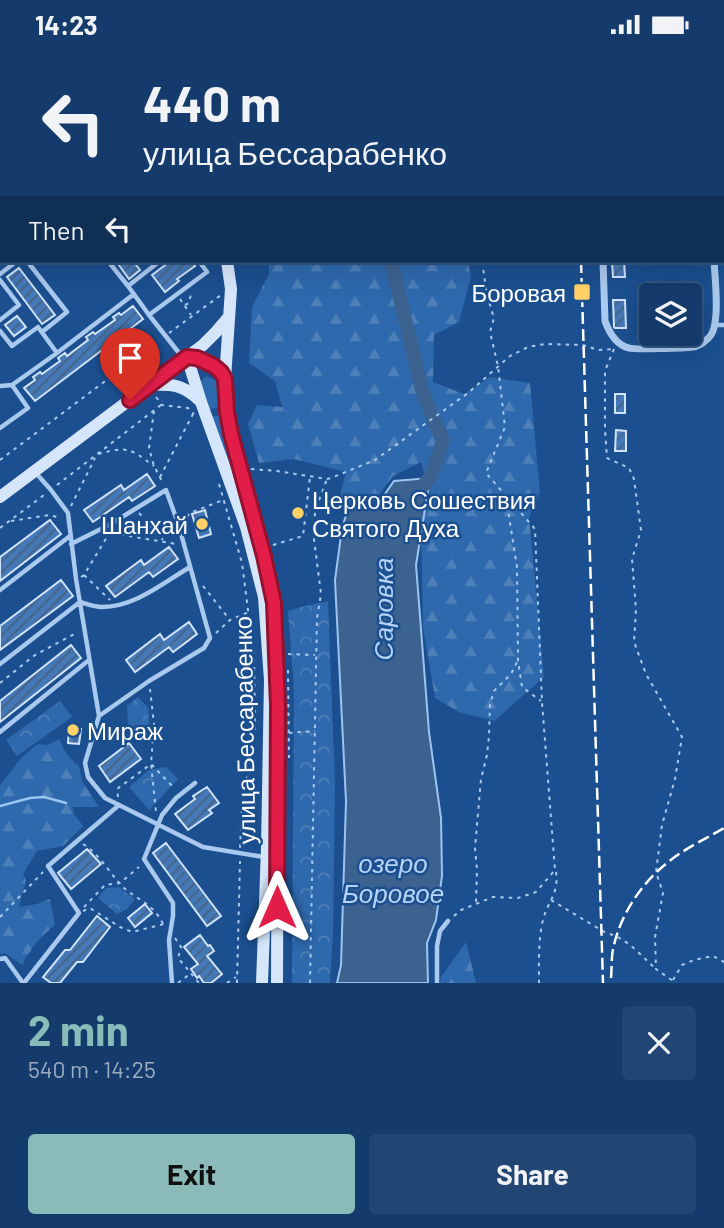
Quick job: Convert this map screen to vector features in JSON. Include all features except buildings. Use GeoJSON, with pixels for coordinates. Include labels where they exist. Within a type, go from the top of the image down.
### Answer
{"type":"FeatureCollection","features":[{"type":"Feature","properties":{"kind":"main road","name":"улица Бессарабенко"},"geometry":{"type":"LineString","coordinates":[[227,263],[231,289],[225,379],[227,412],[274,603],[278,731],[277,983]]}},
{"type":"Feature","properties":{"kind":"main road"},"geometry":{"type":"LineString","coordinates":[[153,391],[216,333],[229,317]]}},
{"type":"Feature","properties":{"kind":"main road","name":"улица Бессарабенко"},"geometry":{"type":"LineString","coordinates":[[186,358],[197,408],[246,527],[264,597],[270,680],[278,731],[267,857],[262,983]]}},
{"type":"Feature","properties":{"kind":"main road"},"geometry":{"type":"LineString","coordinates":[[186,358],[197,358],[214,366],[225,379]]}},
{"type":"Feature","properties":{"kind":"main road"},"geometry":{"type":"LineString","coordinates":[[0,497],[34,471],[165,384],[180,386],[192,393],[197,408]]}},
{"type":"Feature","properties":{"kind":"street"},"geometry":{"type":"LineString","coordinates":[[603,263],[605,321],[616,341],[629,349],[696,347],[710,337],[715,325],[715,263]]}},
{"type":"Feature","properties":{"kind":"lane"},"geometry":{"type":"LineString","coordinates":[[0,274],[14,263]]}},
{"type":"Feature","properties":{"kind":"lane"},"geometry":{"type":"LineString","coordinates":[[29,263],[67,312],[42,332]]}},
{"type":"Feature","properties":{"kind":"lane"},"geometry":{"type":"LineString","coordinates":[[110,263],[186,358]]}},
{"type":"Feature","properties":{"kind":"lane"},"geometry":{"type":"LineString","coordinates":[[128,286],[157,263]]}},
{"type":"Feature","properties":{"kind":"lane"},"geometry":{"type":"LineString","coordinates":[[149,315],[207,272],[200,263]]}},
{"type":"Feature","properties":{"kind":"lane"},"geometry":{"type":"LineString","coordinates":[[0,280],[19,305],[0,320]]}},
{"type":"Feature","properties":{"kind":"lane"},"geometry":{"type":"LineString","coordinates":[[0,386],[12,385],[134,294]]}},
{"type":"Feature","properties":{"kind":"lane"},"geometry":{"type":"LineString","coordinates":[[715,325],[724,325]]}},
{"type":"Feature","properties":{"kind":"lane"},"geometry":{"type":"LineString","coordinates":[[0,331],[12,346],[37,327],[57,353]]}},
{"type":"Feature","properties":{"kind":"lane"},"geometry":{"type":"LineString","coordinates":[[0,428],[28,408],[12,385]]}},
{"type":"Feature","properties":{"kind":"lane"},"geometry":{"type":"LineString","coordinates":[[34,471],[51,490],[68,516],[99,716],[85,763],[88,777],[105,798],[158,820],[203,847],[267,857]]}},
{"type":"Feature","properties":{"kind":"lane"},"geometry":{"type":"LineString","coordinates":[[71,544],[137,510],[166,490],[210,638],[204,648],[149,681],[99,716]]}},
{"type":"Feature","properties":{"kind":"lane"},"geometry":{"type":"LineString","coordinates":[[0,590],[71,535]]}},
{"type":"Feature","properties":{"kind":"lane"},"geometry":{"type":"LineString","coordinates":[[80,602],[99,607],[116,606],[136,600],[190,567]]}},
{"type":"Feature","properties":{"kind":"lane"},"geometry":{"type":"LineString","coordinates":[[0,664],[80,602]]}},
{"type":"Feature","properties":{"kind":"lane"},"geometry":{"type":"LineString","coordinates":[[0,732],[89,660]]}},
{"type":"Feature","properties":{"kind":"lane"},"geometry":{"type":"LineString","coordinates":[[172,983],[169,940],[173,903],[144,859],[158,820],[180,795],[195,783]]}},
{"type":"Feature","properties":{"kind":"lane"},"geometry":{"type":"LineString","coordinates":[[0,959],[5,958],[24,983],[79,913],[48,866],[118,805]]}},
{"type":"Feature","properties":{"kind":"lane"},"geometry":{"type":"LineString","coordinates":[[437,983],[437,946],[440,931],[448,921]]}},
{"type":"Feature","properties":{"kind":"path"},"geometry":{"type":"LineString","coordinates":[[482,263],[486,295],[494,318],[489,332],[498,366],[505,427],[486,473],[535,529],[542,702],[558,886],[542,920],[539,983]]}},
{"type":"Feature","properties":{"kind":"path"},"geometry":{"type":"LineString","coordinates":[[185,306],[189,303],[191,294],[186,288]]}},
{"type":"Feature","properties":{"kind":"path"},"geometry":{"type":"LineString","coordinates":[[177,294],[191,316]]}},
{"type":"Feature","properties":{"kind":"path"},"geometry":{"type":"LineString","coordinates":[[247,469],[327,479],[375,460],[468,394],[510,356],[528,347],[545,344],[583,345],[598,350],[629,349]]}},
{"type":"Feature","properties":{"kind":"path"},"geometry":{"type":"LineString","coordinates":[[615,349],[606,371],[605,429],[607,458],[629,468],[639,506],[641,530],[632,559],[636,609],[634,642],[646,674],[682,737],[675,779],[662,825],[656,872],[663,893],[655,937],[656,969]]}},
{"type":"Feature","properties":{"kind":"path"},"geometry":{"type":"LineString","coordinates":[[0,460],[132,361],[141,373]]}},
{"type":"Feature","properties":{"kind":"path"},"geometry":{"type":"LineString","coordinates":[[153,391],[162,405]]}},
{"type":"Feature","properties":{"kind":"path"},"geometry":{"type":"LineString","coordinates":[[0,528],[162,405],[197,408]]}},
{"type":"Feature","properties":{"kind":"path"},"geometry":{"type":"LineString","coordinates":[[197,408],[197,417]]}},
{"type":"Feature","properties":{"kind":"path"},"geometry":{"type":"LineString","coordinates":[[160,477],[197,408]]}},
{"type":"Feature","properties":{"kind":"path"},"geometry":{"type":"LineString","coordinates":[[154,410],[149,448],[154,466],[166,490]]}},
{"type":"Feature","properties":{"kind":"path"},"geometry":{"type":"LineString","coordinates":[[96,455],[126,449],[154,466]]}},
{"type":"Feature","properties":{"kind":"path"},"geometry":{"type":"LineString","coordinates":[[10,521],[49,515],[68,516],[96,455]]}},
{"type":"Feature","properties":{"kind":"path"},"geometry":{"type":"LineString","coordinates":[[216,476],[242,563],[254,657],[255,729],[242,806],[237,983]]}},
{"type":"Feature","properties":{"kind":"path"},"geometry":{"type":"LineString","coordinates":[[272,545],[303,536],[310,477]]}},
{"type":"Feature","properties":{"kind":"path"},"geometry":{"type":"LineString","coordinates":[[310,983],[317,618],[321,594],[314,539],[315,511],[327,479]]}},
{"type":"Feature","properties":{"kind":"path"},"geometry":{"type":"LineString","coordinates":[[506,497],[517,567],[518,660],[522,687],[542,702]]}},
{"type":"Feature","properties":{"kind":"path"},"geometry":{"type":"LineString","coordinates":[[187,517],[190,513],[224,499]]}},
{"type":"Feature","properties":{"kind":"path"},"geometry":{"type":"LineString","coordinates":[[137,510],[164,541]]}},
{"type":"Feature","properties":{"kind":"path"},"geometry":{"type":"LineString","coordinates":[[76,579],[84,575],[112,528],[117,534],[184,546]]}},
{"type":"Feature","properties":{"kind":"path"},"geometry":{"type":"LineString","coordinates":[[84,575],[116,606]]}},
{"type":"Feature","properties":{"kind":"path"},"geometry":{"type":"LineString","coordinates":[[202,585],[230,620]]}},
{"type":"Feature","properties":{"kind":"path"},"geometry":{"type":"LineString","coordinates":[[210,638],[230,620],[250,612]]}},
{"type":"Feature","properties":{"kind":"path"},"geometry":{"type":"LineString","coordinates":[[0,683],[35,655],[84,629]]}},
{"type":"Feature","properties":{"kind":"path"},"geometry":{"type":"LineString","coordinates":[[288,654],[316,655]]}},
{"type":"Feature","properties":{"kind":"path"},"geometry":{"type":"LineString","coordinates":[[476,904],[475,837],[481,779],[488,746],[490,704],[494,691],[511,674],[518,660]]}},
{"type":"Feature","properties":{"kind":"path"},"geometry":{"type":"LineString","coordinates":[[149,681],[154,724],[151,764],[158,820]]}},
{"type":"Feature","properties":{"kind":"path"},"geometry":{"type":"LineString","coordinates":[[278,731],[316,731]]}},
{"type":"Feature","properties":{"kind":"path"},"geometry":{"type":"LineString","coordinates":[[151,764],[180,795]]}},
{"type":"Feature","properties":{"kind":"path"},"geometry":{"type":"LineString","coordinates":[[118,805],[117,789],[151,764]]}},
{"type":"Feature","properties":{"kind":"path"},"geometry":{"type":"LineString","coordinates":[[76,842],[86,845],[125,888],[157,911],[163,924],[132,932],[90,908],[79,913]]}},
{"type":"Feature","properties":{"kind":"path"},"geometry":{"type":"LineString","coordinates":[[0,917],[48,866]]}},
{"type":"Feature","properties":{"kind":"path"},"geometry":{"type":"LineString","coordinates":[[79,913],[105,885],[120,883],[135,870]]}},
{"type":"Feature","properties":{"kind":"path"},"geometry":{"type":"LineString","coordinates":[[448,921],[461,909],[493,897],[518,898],[536,892],[555,870]]}},
{"type":"Feature","properties":{"kind":"path"},"geometry":{"type":"LineString","coordinates":[[551,900],[631,945],[673,982],[682,965],[694,960],[713,956],[724,962]]}},
{"type":"Feature","properties":{"kind":"path"},"geometry":{"type":"LineString","coordinates":[[170,931],[181,947],[178,958],[199,983]]}},
{"type":"Feature","properties":{"kind":"path"},"geometry":{"type":"LineString","coordinates":[[178,983],[191,973]]}},
{"type":"Feature","properties":{"kind":"path"},"geometry":{"type":"LineString","coordinates":[[186,983],[187,977]]}},
{"type":"Feature","properties":{"kind":"path"},"geometry":{"type":"LineString","coordinates":[[227,983],[237,977]]}},
{"type":"Feature","properties":{"kind":"green space"},"geometry":{"type":"Polygon","coordinates":[[[269,263],[468,263],[471,277],[459,322],[434,335],[433,382],[464,394],[490,377],[530,383],[540,493],[529,517],[544,677],[494,721],[459,712],[435,698],[423,627],[421,525],[431,498],[421,462],[393,476],[373,503],[337,507],[346,472],[294,459],[259,463],[248,424],[257,405],[282,407],[275,381],[249,363],[252,307],[269,274],[269,263]]]}},
{"type":"Feature","properties":{"kind":"green space"},"geometry":{"type":"Polygon","coordinates":[[[206,376],[216,381],[219,407],[207,410],[200,381],[206,376]]]}},
{"type":"Feature","properties":{"kind":"green space"},"geometry":{"type":"Polygon","coordinates":[[[220,415],[232,449],[261,554],[210,417],[220,415]]]}},
{"type":"Feature","properties":{"kind":"green space"},"geometry":{"type":"Polygon","coordinates":[[[328,601],[335,782],[330,983],[292,983],[294,690],[288,611],[328,601]]]}},
{"type":"Feature","properties":{"kind":"green space"},"geometry":{"type":"Polygon","coordinates":[[[138,697],[148,708],[150,733],[128,726],[127,706],[138,697]]]}},
{"type":"Feature","properties":{"kind":"green space"},"geometry":{"type":"Polygon","coordinates":[[[60,701],[72,717],[17,756],[6,740],[60,701]]]}},
{"type":"Feature","properties":{"kind":"green space"},"geometry":{"type":"Polygon","coordinates":[[[59,739],[67,754],[79,766],[82,781],[99,807],[72,807],[83,826],[63,846],[37,851],[23,874],[26,880],[19,907],[50,899],[55,925],[45,933],[22,965],[5,953],[0,954],[0,785],[23,756],[38,744],[48,745],[59,739]]]}},
{"type":"Feature","properties":{"kind":"green space"},"geometry":{"type":"Polygon","coordinates":[[[166,767],[178,779],[149,810],[129,787],[149,770],[166,767]]]}},
{"type":"Feature","properties":{"kind":"green space"},"geometry":{"type":"Polygon","coordinates":[[[119,887],[135,899],[127,909],[117,914],[98,898],[106,888],[119,887]]]}},
{"type":"Feature","properties":{"kind":"green space"},"geometry":{"type":"Polygon","coordinates":[[[466,942],[476,983],[440,983],[441,977],[466,942]]]}},
{"type":"Feature","properties":{"kind":"water","name":"озеро Боровое"},"geometry":{"type":"Polygon","coordinates":[[[430,478],[416,565],[429,732],[441,818],[442,876],[436,920],[427,943],[428,983],[337,983],[341,965],[346,801],[335,580],[342,528],[348,509],[376,507],[394,481],[430,478]]]}},
{"type":"Feature","properties":{"kind":"waterway","name":"Саровка"},"geometry":{"type":"LineString","coordinates":[[391,263],[423,394],[443,441],[430,478],[419,490]]}},
{"type":"Feature","properties":{"kind":"waterway"},"geometry":{"type":"LineString","coordinates":[[0,806],[44,797],[66,803]]}},
{"type":"Feature","properties":{"kind":"railway"},"geometry":{"type":"LineString","coordinates":[[581,263],[603,983]]}},
{"type":"Feature","properties":{"kind":"railway"},"geometry":{"type":"LineString","coordinates":[[611,978],[612,953],[622,920],[643,886],[672,859],[724,828]]}},
{"type":"Feature","properties":{"kind":"place","name":"Боровая"},"geometry":{"type":"Point","coordinates":[582,292]}},
{"type":"Feature","properties":{"kind":"place","name":"Церковь Сошествия Святого Духа"},"geometry":{"type":"Point","coordinates":[298,513]}},
{"type":"Feature","properties":{"kind":"place","name":"Шанхай"},"geometry":{"type":"Point","coordinates":[202,524]}},
{"type":"Feature","properties":{"kind":"place","name":"Мираж"},"geometry":{"type":"Point","coordinates":[73,730]}},
{"type":"Feature","properties":{"kind":"route"},"geometry":{"type":"LineString","coordinates":[[130,400],[187,357],[197,358],[214,366],[225,379],[231,434],[274,603],[278,706],[277,907]]}}]}
